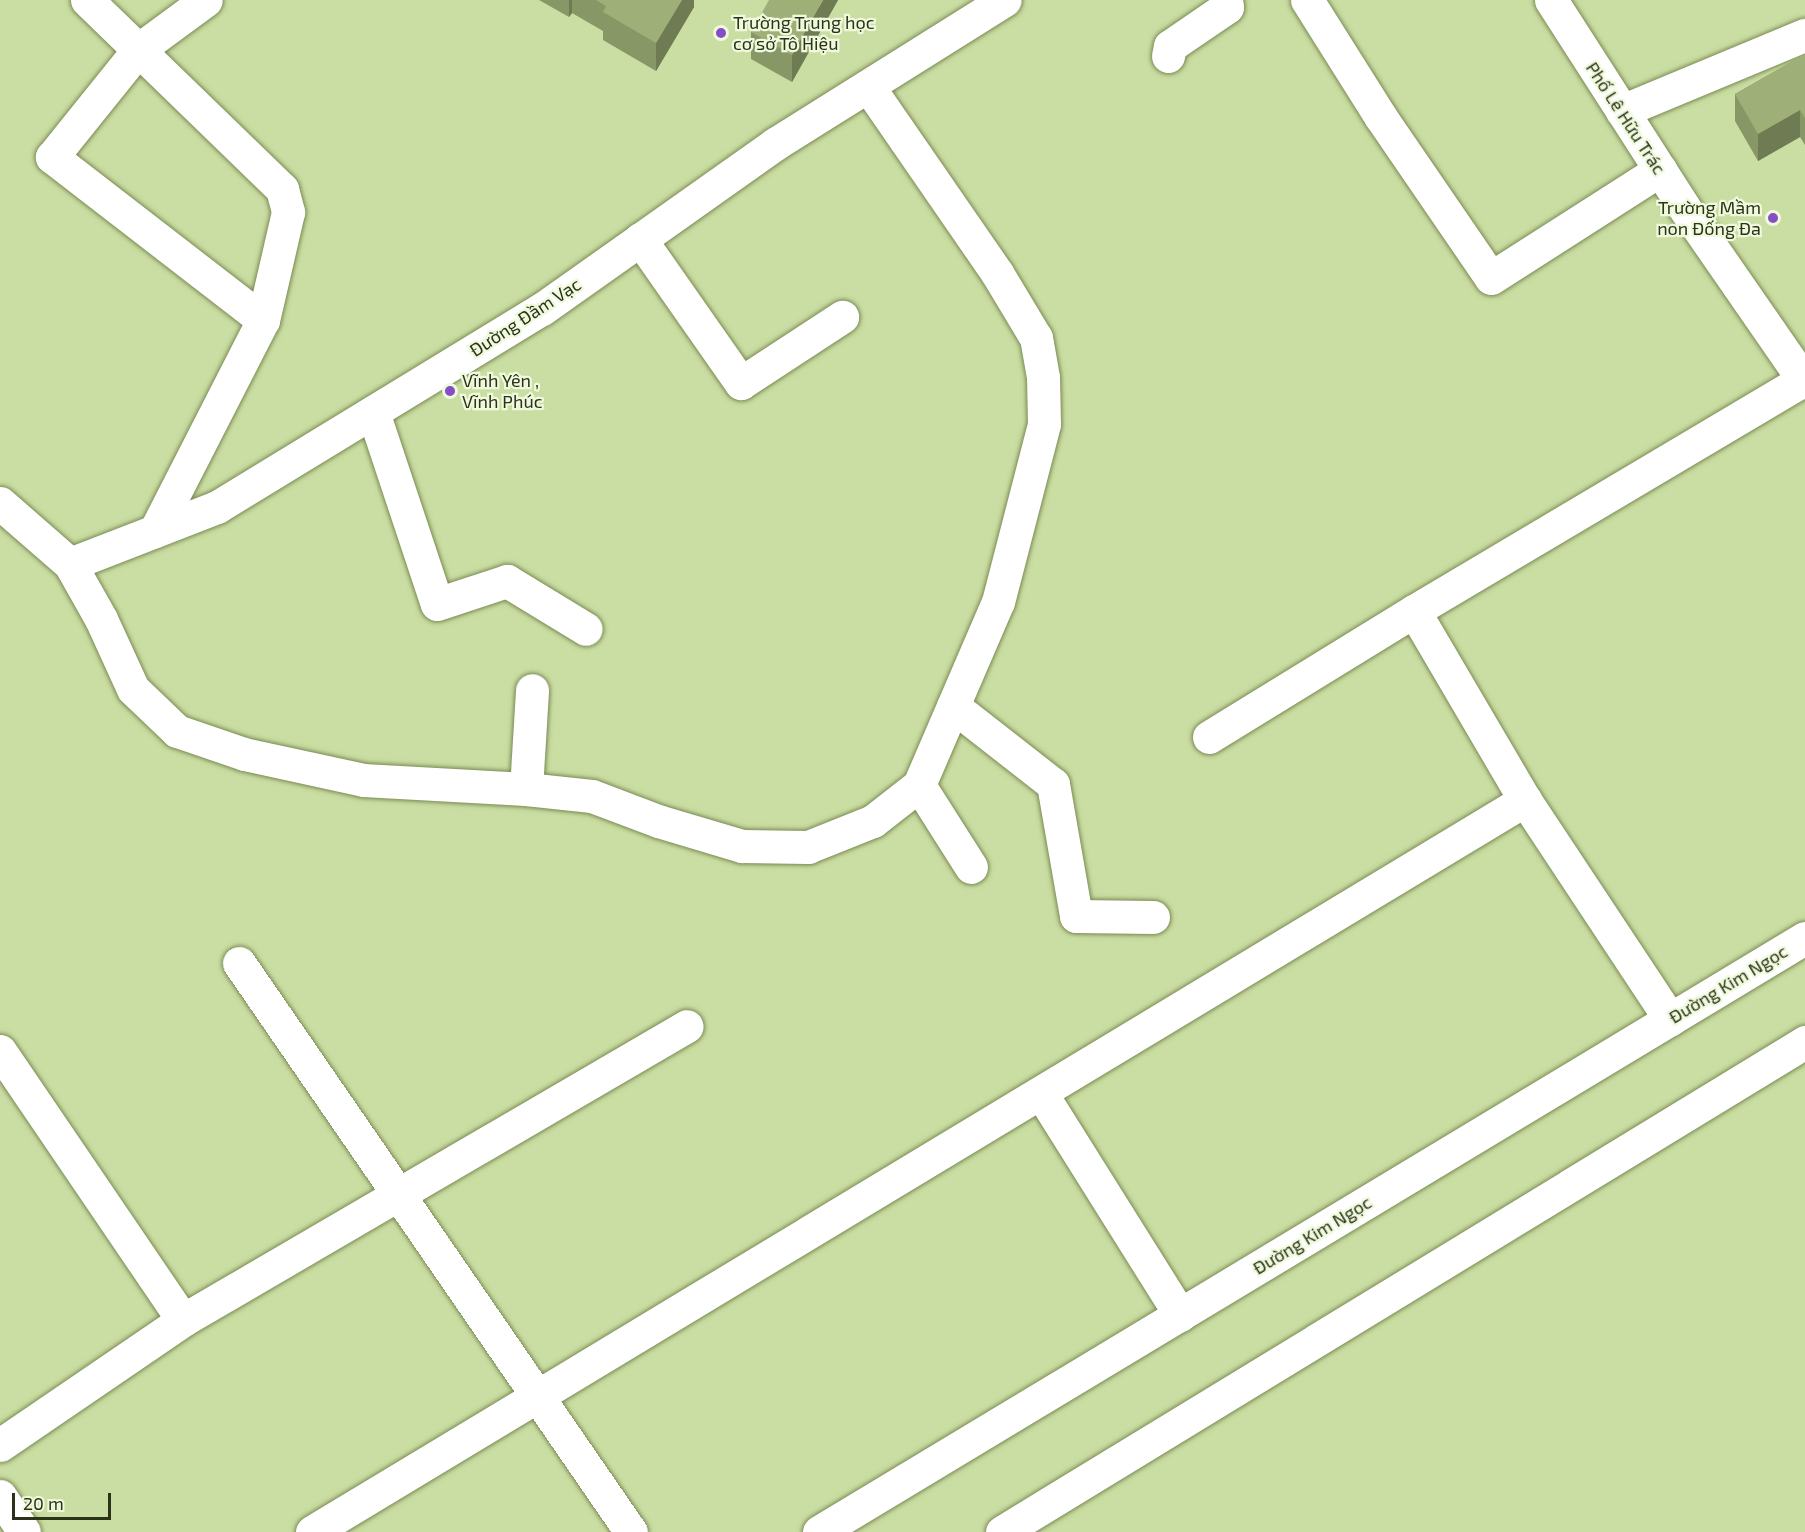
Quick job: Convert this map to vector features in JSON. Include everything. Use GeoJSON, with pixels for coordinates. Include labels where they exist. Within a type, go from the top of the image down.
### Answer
{"type":"FeatureCollection","features":[{"type":"Feature","properties":{"kind":"street"},"geometry":{"type":"LineString","coordinates":[[87,0],[282,189],[288,212],[263,320],[155,531]]}},
{"type":"Feature","properties":{"kind":"street"},"geometry":{"type":"LineString","coordinates":[[206,0],[138,50],[52,157],[263,320]]}},
{"type":"Feature","properties":{"kind":"street","name":"Đường Đầm Vạc"},"geometry":{"type":"LineString","coordinates":[[70,564],[217,507],[542,309],[775,144],[1005,0]]}},
{"type":"Feature","properties":{"kind":"street"},"geometry":{"type":"LineString","coordinates":[[1168,56],[1170,46],[1227,7],[1226,0]]}},
{"type":"Feature","properties":{"kind":"street"},"geometry":{"type":"LineString","coordinates":[[1307,0],[1380,116],[1491,278],[1660,170]]}},
{"type":"Feature","properties":{"kind":"street","name":"Phố Lê Hữu Trác"},"geometry":{"type":"LineString","coordinates":[[1551,0],[1660,170],[1804,381]]}},
{"type":"Feature","properties":{"kind":"street"},"geometry":{"type":"LineString","coordinates":[[1622,111],[1805,35]]}},
{"type":"Feature","properties":{"kind":"street"},"geometry":{"type":"LineString","coordinates":[[0,503],[70,564],[101,620],[132,689],[177,731],[244,754],[363,780],[526,789],[592,796],[658,821],[742,846],[808,847],[873,821],[920,785],[998,602],[1044,424],[1043,377],[1036,338],[997,273],[868,86]]}},
{"type":"Feature","properties":{"kind":"street"},"geometry":{"type":"LineString","coordinates":[[640,239],[741,383],[842,318]]}},
{"type":"Feature","properties":{"kind":"street"},"geometry":{"type":"LineString","coordinates":[[1209,737],[1414,611],[1804,381]]}},
{"type":"Feature","properties":{"kind":"street"},"geometry":{"type":"LineString","coordinates":[[373,412],[436,604],[507,581],[586,629]]}},
{"type":"Feature","properties":{"kind":"street"},"geometry":{"type":"LineString","coordinates":[[1414,611],[1525,800],[1670,1019]]}},
{"type":"Feature","properties":{"kind":"street"},"geometry":{"type":"LineString","coordinates":[[526,789],[532,690]]}},
{"type":"Feature","properties":{"kind":"street"},"geometry":{"type":"LineString","coordinates":[[953,706],[1053,784],[1076,916],[1153,917]]}},
{"type":"Feature","properties":{"kind":"street"},"geometry":{"type":"LineString","coordinates":[[920,785],[971,867]]}},
{"type":"Feature","properties":{"kind":"street"},"geometry":{"type":"LineString","coordinates":[[312,1532],[1525,800]]}},
{"type":"Feature","properties":{"kind":"street","name":"Đường Kim Ngọc"},"geometry":{"type":"LineString","coordinates":[[819,1532],[1805,938]]}},
{"type":"Feature","properties":{"kind":"street"},"geometry":{"type":"LineString","coordinates":[[239,963],[631,1532]]}},
{"type":"Feature","properties":{"kind":"street"},"geometry":{"type":"LineString","coordinates":[[0,1445],[183,1320],[687,1026]]}},
{"type":"Feature","properties":{"kind":"street"},"geometry":{"type":"LineString","coordinates":[[1002,1532],[1805,1042]]}},
{"type":"Feature","properties":{"kind":"street"},"geometry":{"type":"LineString","coordinates":[[0,1051],[183,1320]]}},
{"type":"Feature","properties":{"kind":"street"},"geometry":{"type":"LineString","coordinates":[[1041,1093],[1180,1315]]}},
{"type":"Feature","properties":{"kind":"street"},"geometry":{"type":"LineString","coordinates":[[0,1496],[24,1532]]}},
{"type":"Feature","properties":{"kind":"building"},"geometry":{"type":"Polygon","coordinates":[[[596,0],[682,0],[656,43],[603,12],[606,6],[596,0]]]}},
{"type":"Feature","properties":{"kind":"building"},"geometry":{"type":"Polygon","coordinates":[[[769,0],[823,0],[792,55],[751,32],[769,0]]]}},
{"type":"Feature","properties":{"kind":"building"},"geometry":{"type":"Polygon","coordinates":[[[1805,54],[1805,118],[1800,110],[1758,134],[1735,94],[1805,54]]]}},
{"type":"Feature","properties":{"kind":"place","name":"Trường Trung học cơ sở Tô Hiệu"},"geometry":{"type":"Point","coordinates":[721,33]}},
{"type":"Feature","properties":{"kind":"place","name":"Trường Mầm non Đống Đa"},"geometry":{"type":"Point","coordinates":[1773,218]}},
{"type":"Feature","properties":{"kind":"place","name":"Vĩnh Yên , Vĩnh Phúc"},"geometry":{"type":"Point","coordinates":[450,391]}}]}
